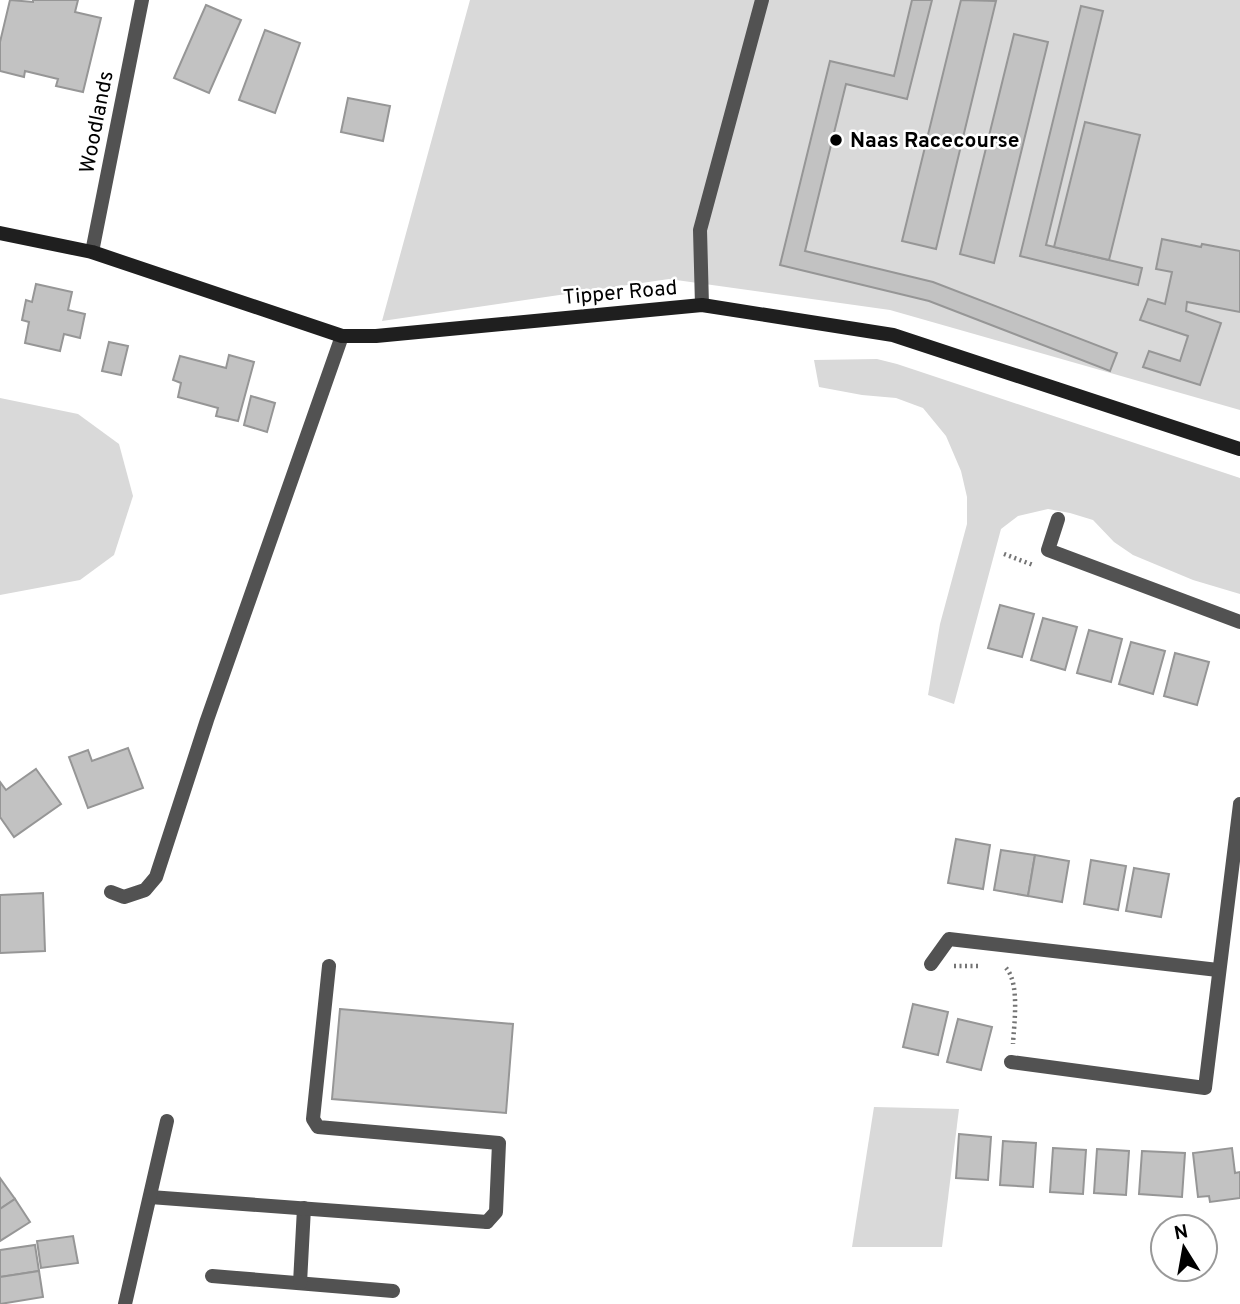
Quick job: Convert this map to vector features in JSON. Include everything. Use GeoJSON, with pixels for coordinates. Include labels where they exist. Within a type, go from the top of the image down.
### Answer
{"type":"FeatureCollection","features":[{"type":"Feature","properties":{"kind":"street","name":"Woodlands"},"geometry":{"type":"LineString","coordinates":[[92,252],[142,0]]}},
{"type":"Feature","properties":{"kind":"street"},"geometry":{"type":"LineString","coordinates":[[702,305],[700,230],[762,0]]}},
{"type":"Feature","properties":{"kind":"street","name":"Tipper Road"},"geometry":{"type":"LineString","coordinates":[[0,233],[92,252],[342,336],[376,336],[702,305],[893,335],[1240,449]]}},
{"type":"Feature","properties":{"kind":"street"},"geometry":{"type":"LineString","coordinates":[[111,892],[124,897],[145,890],[156,877],[207,720],[342,336]]}},
{"type":"Feature","properties":{"kind":"street"},"geometry":{"type":"LineString","coordinates":[[1058,519],[1048,550],[1240,622]]}},
{"type":"Feature","properties":{"kind":"street"},"geometry":{"type":"LineString","coordinates":[[1011,1062],[1205,1088],[1240,804]]}},
{"type":"Feature","properties":{"kind":"street"},"geometry":{"type":"LineString","coordinates":[[931,964],[949,939],[1218,970]]}},
{"type":"Feature","properties":{"kind":"street"},"geometry":{"type":"LineString","coordinates":[[150,1196],[487,1222],[496,1212],[499,1143],[318,1127],[313,1119],[329,966]]}},
{"type":"Feature","properties":{"kind":"street"},"geometry":{"type":"LineString","coordinates":[[125,1304],[167,1121]]}},
{"type":"Feature","properties":{"kind":"street"},"geometry":{"type":"LineString","coordinates":[[300,1283],[304,1208]]}},
{"type":"Feature","properties":{"kind":"street"},"geometry":{"type":"LineString","coordinates":[[212,1276],[393,1291]]}},
{"type":"Feature","properties":{"kind":"path"},"geometry":{"type":"LineString","coordinates":[[1004,554],[1036,567]]}},
{"type":"Feature","properties":{"kind":"path"},"geometry":{"type":"LineString","coordinates":[[931,964],[988,966]]}},
{"type":"Feature","properties":{"kind":"path"},"geometry":{"type":"LineString","coordinates":[[997,967],[1005,967],[1012,974],[1015,1022],[1011,1062]]}},
{"type":"Feature","properties":{"kind":"shaded area","name":"Naas Racecourse"},"geometry":{"type":"Polygon","coordinates":[[[470,0],[1240,0],[1240,410],[890,310],[669,279],[382,321],[470,0]]]}},
{"type":"Feature","properties":{"kind":"shaded area"},"geometry":{"type":"Polygon","coordinates":[[[877,359],[1240,478],[1240,594],[1193,580],[1133,555],[1114,542],[1093,520],[1048,509],[1018,516],[1001,529],[954,704],[928,695],[940,624],[967,524],[967,497],[961,471],[946,436],[923,408],[896,398],[819,387],[814,360],[877,359]]]}},
{"type":"Feature","properties":{"kind":"shaded area"},"geometry":{"type":"Polygon","coordinates":[[[0,398],[78,414],[119,444],[133,496],[114,555],[80,580],[0,595],[0,398]]]}},
{"type":"Feature","properties":{"kind":"shaded area"},"geometry":{"type":"Polygon","coordinates":[[[874,1107],[959,1109],[942,1247],[852,1247],[874,1107]]]}},
{"type":"Feature","properties":{"kind":"building"},"geometry":{"type":"Polygon","coordinates":[[[10,0],[78,0],[75,12],[101,18],[83,92],[56,86],[58,79],[25,71],[24,77],[0,71],[0,42],[10,0]]]}},
{"type":"Feature","properties":{"kind":"building"},"geometry":{"type":"Polygon","coordinates":[[[912,0],[932,0],[907,99],[846,84],[805,251],[933,282],[1117,353],[1110,371],[929,301],[780,265],[830,61],[894,76],[912,0]]]}},
{"type":"Feature","properties":{"kind":"building"},"geometry":{"type":"Polygon","coordinates":[[[961,0],[996,1],[936,249],[902,241],[961,0]]]}},
{"type":"Feature","properties":{"kind":"building"},"geometry":{"type":"Polygon","coordinates":[[[206,5],[241,20],[209,93],[174,78],[206,5]]]}},
{"type":"Feature","properties":{"kind":"building"},"geometry":{"type":"Polygon","coordinates":[[[1081,6],[1103,11],[1046,245],[1142,268],[1138,285],[1020,256],[1081,6]]]}},
{"type":"Feature","properties":{"kind":"building"},"geometry":{"type":"Polygon","coordinates":[[[265,30],[300,43],[275,113],[239,100],[265,30]]]}},
{"type":"Feature","properties":{"kind":"building"},"geometry":{"type":"Polygon","coordinates":[[[1014,34],[1048,42],[994,263],[960,254],[1014,34]]]}},
{"type":"Feature","properties":{"kind":"building"},"geometry":{"type":"Polygon","coordinates":[[[348,98],[390,106],[383,141],[341,132],[348,98]]]}},
{"type":"Feature","properties":{"kind":"building"},"geometry":{"type":"Polygon","coordinates":[[[1085,122],[1140,135],[1109,260],[1054,247],[1085,122]]]}},
{"type":"Feature","properties":{"kind":"building"},"geometry":{"type":"Polygon","coordinates":[[[1162,239],[1240,251],[1240,312],[1187,302],[1186,311],[1221,323],[1200,385],[1143,367],[1149,351],[1180,361],[1188,336],[1140,320],[1148,299],[1165,304],[1172,272],[1156,269],[1162,239]]]}},
{"type":"Feature","properties":{"kind":"building"},"geometry":{"type":"Polygon","coordinates":[[[36,284],[72,292],[68,310],[85,314],[80,338],[64,334],[60,351],[25,343],[29,322],[22,320],[26,300],[32,302],[36,284]]]}},
{"type":"Feature","properties":{"kind":"building"},"geometry":{"type":"Polygon","coordinates":[[[109,342],[128,346],[121,375],[102,371],[109,342]]]}},
{"type":"Feature","properties":{"kind":"building"},"geometry":{"type":"Polygon","coordinates":[[[229,355],[254,362],[238,421],[216,416],[218,408],[178,397],[181,383],[173,380],[180,356],[226,368],[229,355]]]}},
{"type":"Feature","properties":{"kind":"building"},"geometry":{"type":"Polygon","coordinates":[[[251,396],[275,403],[267,432],[244,425],[251,396]]]}},
{"type":"Feature","properties":{"kind":"building"},"geometry":{"type":"Polygon","coordinates":[[[1000,605],[1034,614],[1022,657],[988,648],[1000,605]]]}},
{"type":"Feature","properties":{"kind":"building"},"geometry":{"type":"Polygon","coordinates":[[[1043,618],[1077,627],[1065,670],[1031,660],[1043,618]]]}},
{"type":"Feature","properties":{"kind":"building"},"geometry":{"type":"Polygon","coordinates":[[[1089,630],[1122,639],[1111,682],[1077,673],[1089,630]]]}},
{"type":"Feature","properties":{"kind":"building"},"geometry":{"type":"Polygon","coordinates":[[[1131,642],[1165,651],[1153,694],[1119,684],[1131,642]]]}},
{"type":"Feature","properties":{"kind":"building"},"geometry":{"type":"Polygon","coordinates":[[[1175,653],[1209,662],[1197,705],[1164,696],[1175,653]]]}},
{"type":"Feature","properties":{"kind":"building"},"geometry":{"type":"Polygon","coordinates":[[[128,748],[143,788],[88,808],[69,757],[88,750],[92,761],[128,748]]]}},
{"type":"Feature","properties":{"kind":"building"},"geometry":{"type":"Polygon","coordinates":[[[36,769],[61,804],[14,837],[0,817],[0,782],[6,790],[36,769]]]}},
{"type":"Feature","properties":{"kind":"building"},"geometry":{"type":"Polygon","coordinates":[[[956,839],[990,845],[983,889],[948,883],[956,839]]]}},
{"type":"Feature","properties":{"kind":"building"},"geometry":{"type":"Polygon","coordinates":[[[1001,850],[1035,855],[1028,896],[994,890],[1001,850]]]}},
{"type":"Feature","properties":{"kind":"building"},"geometry":{"type":"Polygon","coordinates":[[[1035,855],[1069,861],[1062,902],[1028,896],[1035,855]]]}},
{"type":"Feature","properties":{"kind":"building"},"geometry":{"type":"Polygon","coordinates":[[[1091,860],[1126,866],[1118,910],[1084,904],[1091,860]]]}},
{"type":"Feature","properties":{"kind":"building"},"geometry":{"type":"Polygon","coordinates":[[[1134,868],[1169,874],[1161,917],[1126,911],[1134,868]]]}},
{"type":"Feature","properties":{"kind":"building"},"geometry":{"type":"Polygon","coordinates":[[[43,893],[45,951],[0,953],[0,895],[43,893]]]}},
{"type":"Feature","properties":{"kind":"building"},"geometry":{"type":"Polygon","coordinates":[[[913,1004],[948,1012],[938,1055],[903,1047],[913,1004]]]}},
{"type":"Feature","properties":{"kind":"building"},"geometry":{"type":"Polygon","coordinates":[[[340,1009],[513,1024],[506,1113],[332,1099],[340,1009]]]}},
{"type":"Feature","properties":{"kind":"building"},"geometry":{"type":"Polygon","coordinates":[[[958,1019],[992,1027],[981,1070],[947,1062],[958,1019]]]}},
{"type":"Feature","properties":{"kind":"building"},"geometry":{"type":"Polygon","coordinates":[[[959,1134],[991,1137],[988,1180],[956,1178],[959,1134]]]}},
{"type":"Feature","properties":{"kind":"building"},"geometry":{"type":"Polygon","coordinates":[[[1003,1141],[1036,1143],[1033,1187],[1000,1185],[1003,1141]]]}},
{"type":"Feature","properties":{"kind":"building"},"geometry":{"type":"Polygon","coordinates":[[[1053,1148],[1086,1150],[1083,1194],[1050,1192],[1053,1148]]]}},
{"type":"Feature","properties":{"kind":"building"},"geometry":{"type":"Polygon","coordinates":[[[1232,1148],[1235,1173],[1240,1172],[1240,1198],[1210,1202],[1209,1196],[1198,1197],[1193,1153],[1232,1148]]]}},
{"type":"Feature","properties":{"kind":"building"},"geometry":{"type":"Polygon","coordinates":[[[1097,1149],[1129,1151],[1126,1195],[1094,1193],[1097,1149]]]}},
{"type":"Feature","properties":{"kind":"building"},"geometry":{"type":"Polygon","coordinates":[[[1142,1151],[1185,1153],[1182,1197],[1139,1194],[1142,1151]]]}},
{"type":"Feature","properties":{"kind":"building"},"geometry":{"type":"Polygon","coordinates":[[[0,1178],[15,1199],[0,1209],[0,1178]]]}},
{"type":"Feature","properties":{"kind":"building"},"geometry":{"type":"Polygon","coordinates":[[[15,1199],[30,1222],[0,1241],[0,1209],[15,1199]]]}},
{"type":"Feature","properties":{"kind":"building"},"geometry":{"type":"Polygon","coordinates":[[[73,1236],[78,1263],[41,1268],[37,1241],[73,1236]]]}},
{"type":"Feature","properties":{"kind":"building"},"geometry":{"type":"Polygon","coordinates":[[[35,1245],[39,1271],[0,1277],[0,1250],[35,1245]]]}},
{"type":"Feature","properties":{"kind":"building"},"geometry":{"type":"Polygon","coordinates":[[[39,1271],[43,1297],[0,1304],[0,1277],[39,1271]]]}},
{"type":"Feature","properties":{"kind":"place","name":"Naas Racecourse"},"geometry":{"type":"Point","coordinates":[836,140]}}]}
